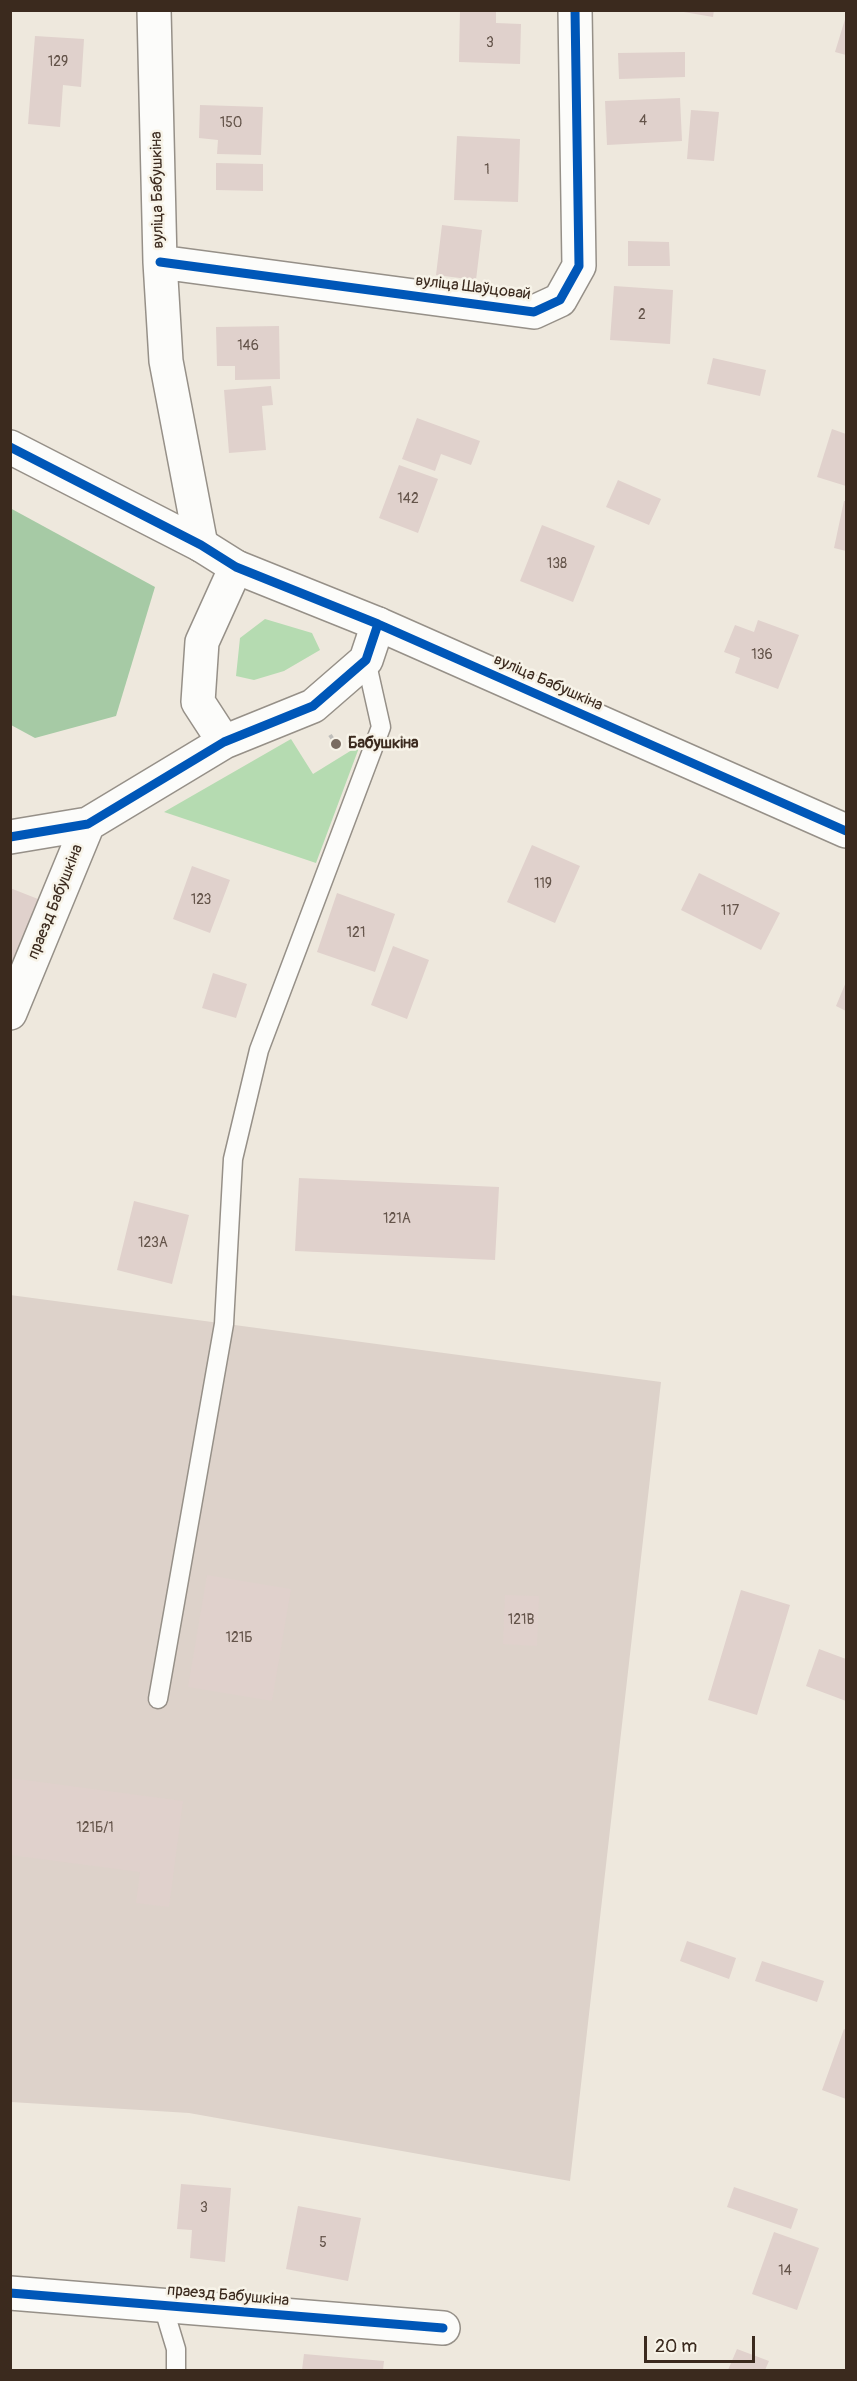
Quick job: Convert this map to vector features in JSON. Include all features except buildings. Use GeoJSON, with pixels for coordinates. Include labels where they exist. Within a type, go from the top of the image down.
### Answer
{"type":"FeatureCollection","features":[{"type":"Feature","properties":{"kind":"street","name":"вуліца Бабушкіна"},"geometry":{"type":"LineString","coordinates":[[154,10],[160,262],[166,361],[201,545]]}},
{"type":"Feature","properties":{"kind":"street","name":"вуліца Шаўцовай"},"geometry":{"type":"LineString","coordinates":[[160,262],[534,312],[560,300],[579,266],[575,10]]}},
{"type":"Feature","properties":{"kind":"street","name":"вуліца Бабушкіна"},"geometry":{"type":"LineString","coordinates":[[10,447],[201,545],[236,567],[378,624],[846,831]]}},
{"type":"Feature","properties":{"kind":"street"},"geometry":{"type":"LineString","coordinates":[[224,742],[198,702],[202,642],[236,567]]}},
{"type":"Feature","properties":{"kind":"street"},"geometry":{"type":"LineString","coordinates":[[10,837],[88,825],[224,742],[313,706],[366,660],[378,624]]}},
{"type":"Feature","properties":{"kind":"street","name":"праезд Бабушкіна"},"geometry":{"type":"LineString","coordinates":[[10,1013],[88,825]]}},
{"type":"Feature","properties":{"kind":"street","name":"праезд Бабушкіна"},"geometry":{"type":"LineString","coordinates":[[10,2293],[443,2328]]}},
{"type":"Feature","properties":{"kind":"lane"},"geometry":{"type":"LineString","coordinates":[[158,1699],[224,1324],[233,1159],[260,1050],[381,727],[366,660]]}},
{"type":"Feature","properties":{"kind":"lane"},"geometry":{"type":"LineString","coordinates":[[163,2306],[176,2349],[176,2370]]}},
{"type":"Feature","properties":{"kind":"shaded area"},"geometry":{"type":"Polygon","coordinates":[[[10,1295],[661,1382],[570,2181],[189,2113],[11,2102],[10,1295]]]}},
{"type":"Feature","properties":{"kind":"green space"},"geometry":{"type":"Polygon","coordinates":[[[10,508],[155,587],[116,716],[35,738],[11,725],[10,508]]]}},
{"type":"Feature","properties":{"kind":"green space"},"geometry":{"type":"Polygon","coordinates":[[[265,619],[312,633],[320,650],[284,671],[254,680],[236,676],[240,638],[265,619]]]}},
{"type":"Feature","properties":{"kind":"green space"},"geometry":{"type":"Polygon","coordinates":[[[291,739],[313,774],[360,745],[316,863],[164,812],[291,739]]]}},
{"type":"Feature","properties":{"kind":"cycle path"},"geometry":{"type":"LineString","coordinates":[[160,262],[534,312],[560,300],[579,266],[575,10]]}},
{"type":"Feature","properties":{"kind":"cycle path"},"geometry":{"type":"LineString","coordinates":[[10,447],[201,545],[236,567],[378,624],[846,831]]}},
{"type":"Feature","properties":{"kind":"cycle path"},"geometry":{"type":"LineString","coordinates":[[10,837],[88,824],[224,742],[313,706],[366,660],[378,624]]}},
{"type":"Feature","properties":{"kind":"cycle path"},"geometry":{"type":"LineString","coordinates":[[10,2293],[443,2328]]}},
{"type":"Feature","properties":{"kind":"place","name":"Бабушкіна"},"geometry":{"type":"Point","coordinates":[336,744]}}]}
